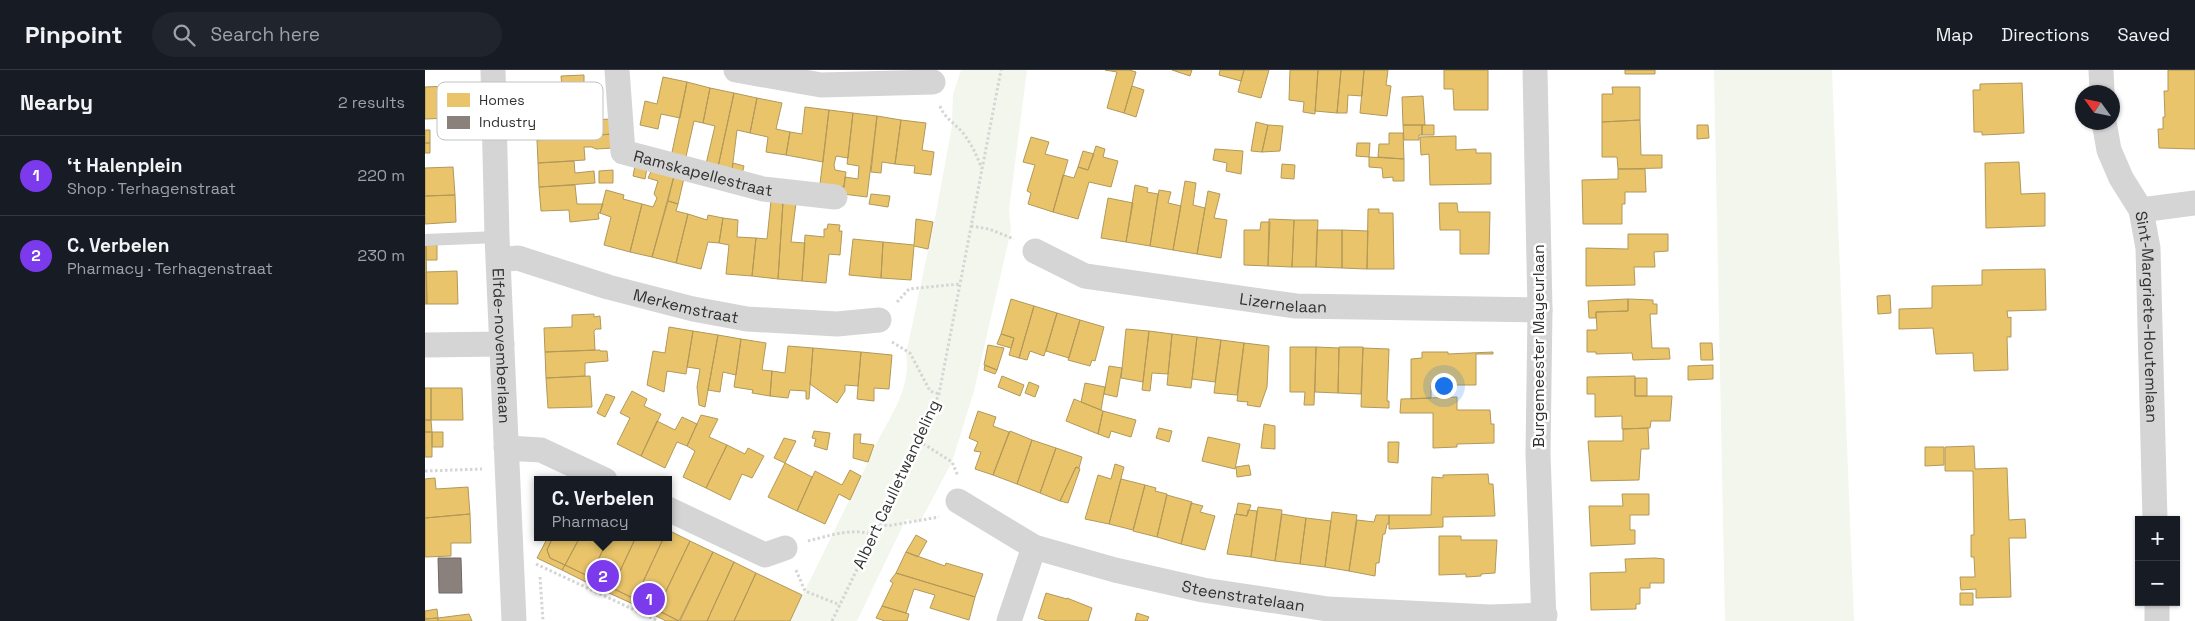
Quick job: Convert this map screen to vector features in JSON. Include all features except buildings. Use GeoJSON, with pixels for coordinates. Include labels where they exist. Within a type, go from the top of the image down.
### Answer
{"type":"FeatureCollection","features":[{"type":"Feature","properties":{"kind":"street","name":"Ramskapellestraat"},"geometry":{"type":"LineString","coordinates":[[617,70],[623,152],[763,189],[835,197]]}},
{"type":"Feature","properties":{"kind":"street"},"geometry":{"type":"LineString","coordinates":[[736,70],[821,85],[933,82]]}},
{"type":"Feature","properties":{"kind":"street","name":"Burgemeester Mayeurlaan"},"geometry":{"type":"LineString","coordinates":[[1535,70],[1540,310],[1538,454],[1544,618]]}},
{"type":"Feature","properties":{"kind":"street"},"geometry":{"type":"LineString","coordinates":[[2101,70],[2102,85]]}},
{"type":"Feature","properties":{"kind":"street","name":"Sint-Margriete-Houtemlaan"},"geometry":{"type":"LineString","coordinates":[[2105,130],[2109,150],[2121,178],[2141,210],[2148,248],[2155,516]]}},
{"type":"Feature","properties":{"kind":"street","name":"Elfde-novemberlaan"},"geometry":{"type":"LineString","coordinates":[[495,140],[510,569],[514,621]]}},
{"type":"Feature","properties":{"kind":"street"},"geometry":{"type":"LineString","coordinates":[[2141,210],[2195,203]]}},
{"type":"Feature","properties":{"kind":"street","name":"Merkemstraat"},"geometry":{"type":"LineString","coordinates":[[498,249],[518,258],[608,287],[693,309],[747,319],[837,324],[879,320]]}},
{"type":"Feature","properties":{"kind":"street","name":"Lizernelaan"},"geometry":{"type":"LineString","coordinates":[[1035,251],[1085,276],[1296,306],[1540,310]]}},
{"type":"Feature","properties":{"kind":"street"},"geometry":{"type":"LineString","coordinates":[[425,345],[502,344]]}},
{"type":"Feature","properties":{"kind":"street"},"geometry":{"type":"LineString","coordinates":[[506,458],[541,450],[596,476]]}},
{"type":"Feature","properties":{"kind":"street","name":"Steenstratelaan"},"geometry":{"type":"LineString","coordinates":[[958,501],[1034,547],[1115,570],[1203,590],[1258,611],[1328,609],[1544,618]]}},
{"type":"Feature","properties":{"kind":"street"},"geometry":{"type":"LineString","coordinates":[[672,511],[765,555],[785,548]]}},
{"type":"Feature","properties":{"kind":"street"},"geometry":{"type":"LineString","coordinates":[[1009,621],[1034,547]]}},
{"type":"Feature","properties":{"kind":"street"},"geometry":{"type":"LineString","coordinates":[[2157,606],[2157,621]]}},
{"type":"Feature","properties":{"kind":"lane"},"geometry":{"type":"LineString","coordinates":[[425,240],[498,249]]}},
{"type":"Feature","properties":{"kind":"path","name":"Albert Caulletwandeling"},"geometry":{"type":"LineString","coordinates":[[832,621],[919,441],[939,394],[1001,70]]}},
{"type":"Feature","properties":{"kind":"path"},"geometry":{"type":"LineString","coordinates":[[933,82],[942,111],[961,131],[974,149],[982,169]]}},
{"type":"Feature","properties":{"kind":"path"},"geometry":{"type":"LineString","coordinates":[[971,226],[1010,236],[1035,251]]}},
{"type":"Feature","properties":{"kind":"path"},"geometry":{"type":"LineString","coordinates":[[939,394],[930,391],[910,353],[890,341],[879,320],[909,289],[960,284]]}},
{"type":"Feature","properties":{"kind":"path"},"geometry":{"type":"LineString","coordinates":[[425,471],[506,458]]}},
{"type":"Feature","properties":{"kind":"path"},"geometry":{"type":"LineString","coordinates":[[880,523],[887,526],[920,522]]}},
{"type":"Feature","properties":{"kind":"path"},"geometry":{"type":"LineString","coordinates":[[832,534],[867,532],[873,535]]}},
{"type":"Feature","properties":{"kind":"path"},"geometry":{"type":"LineString","coordinates":[[785,548],[805,591],[840,606]]}},
{"type":"Feature","properties":{"kind":"path"},"geometry":{"type":"LineString","coordinates":[[538,564],[543,621]]}},
{"type":"Feature","properties":{"kind":"path"},"geometry":{"type":"LineString","coordinates":[[510,569],[538,564],[658,621]]}},
{"type":"Feature","properties":{"kind":"shaded area"},"geometry":{"type":"Polygon","coordinates":[[[961,70],[1027,70],[1009,210],[1011,230],[974,391],[952,462],[920,522],[906,519],[857,621],[790,621],[895,409],[905,382],[906,354],[936,213],[952,126],[953,94],[961,70]]]}},
{"type":"Feature","properties":{"kind":"shaded area"},"geometry":{"type":"Polygon","coordinates":[[[1714,70],[1832,70],[1854,621],[1725,621],[1714,70]]]}},
{"type":"Feature","properties":{"kind":"place","name":"C. Verbelen"},"geometry":{"type":"Point","coordinates":[603,576]}},
{"type":"Feature","properties":{"kind":"place","name":"‘t Halenplein"},"geometry":{"type":"Point","coordinates":[649,599]}}]}
